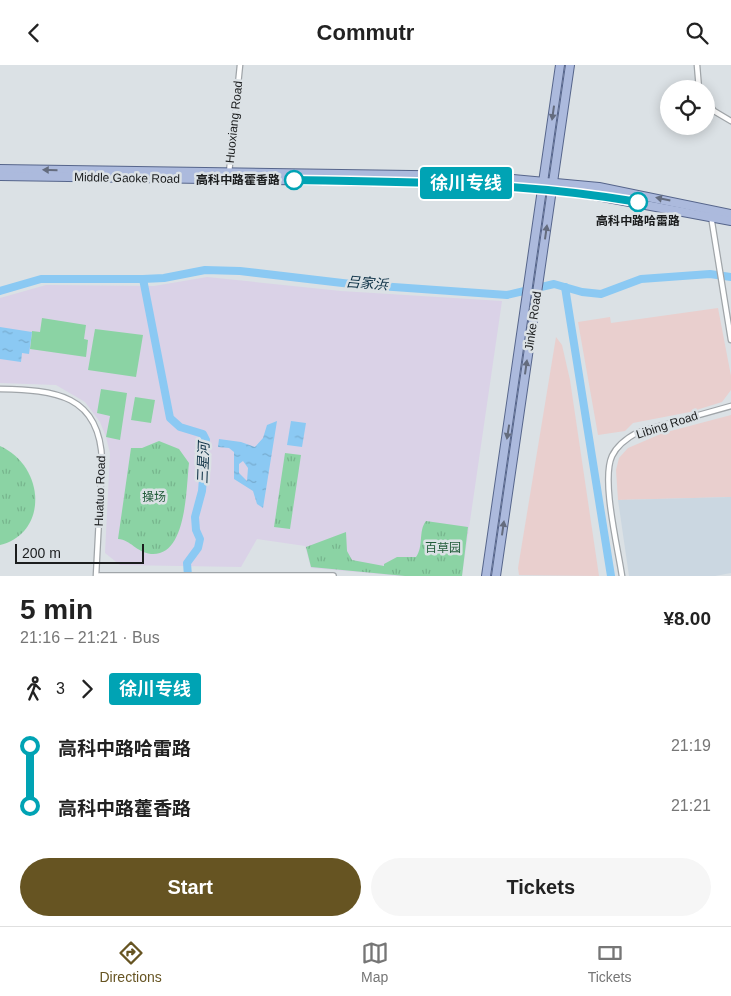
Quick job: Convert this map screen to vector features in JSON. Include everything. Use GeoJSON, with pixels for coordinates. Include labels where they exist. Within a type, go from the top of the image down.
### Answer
{"type":"FeatureCollection","features":[{"type":"Feature","properties":{"kind":"main road","name":"Jinke Road"},"geometry":{"type":"LineString","coordinates":[[486,576],[560,65]]}},
{"type":"Feature","properties":{"kind":"main road","name":"Jinke Road"},"geometry":{"type":"LineString","coordinates":[[496,576],[570,65]]}},
{"type":"Feature","properties":{"kind":"main road","name":"Middle Gaoke Road"},"geometry":{"type":"LineString","coordinates":[[0,169],[553,185],[607,189],[711,213],[731,221]]}},
{"type":"Feature","properties":{"kind":"main road","name":"Middle Gaoke Road"},"geometry":{"type":"LineString","coordinates":[[0,177],[229,175]]}},
{"type":"Feature","properties":{"kind":"main road","name":"Middle Gaoke Road"},"geometry":{"type":"LineString","coordinates":[[711,213],[731,214]]}},
{"type":"Feature","properties":{"kind":"street","name":"Huoxiang Road"},"geometry":{"type":"LineString","coordinates":[[229,175],[240,65]]}},
{"type":"Feature","properties":{"kind":"street"},"geometry":{"type":"LineString","coordinates":[[697,65],[698,80]]}},
{"type":"Feature","properties":{"kind":"street"},"geometry":{"type":"LineString","coordinates":[[715,112],[731,121]]}},
{"type":"Feature","properties":{"kind":"street"},"geometry":{"type":"LineString","coordinates":[[711,213],[731,340]]}},
{"type":"Feature","properties":{"kind":"street","name":"Huatuo Road"},"geometry":{"type":"LineString","coordinates":[[0,391],[36,390],[62,396],[84,411],[95,427],[101,443],[102,461],[97,576]]}},
{"type":"Feature","properties":{"kind":"street","name":"Libing Road"},"geometry":{"type":"LineString","coordinates":[[622,576],[608,482],[609,463],[613,454],[627,438],[638,432],[731,405]]}},
{"type":"Feature","properties":{"kind":"street"},"geometry":{"type":"LineString","coordinates":[[97,576],[333,576]]}},
{"type":"Feature","properties":{"kind":"shaded area"},"geometry":{"type":"Polygon","coordinates":[[[207,277],[341,291],[502,301],[462,576],[400,576],[311,568],[305,546],[257,539],[241,567],[120,565],[105,553],[110,453],[100,422],[85,402],[56,385],[0,383],[0,298],[46,285],[154,286],[207,277]]]}},
{"type":"Feature","properties":{"kind":"shaded area"},"geometry":{"type":"Polygon","coordinates":[[[718,308],[731,376],[731,390],[722,402],[690,412],[633,423],[625,431],[598,435],[578,322],[610,317],[611,323],[718,308]]]}},
{"type":"Feature","properties":{"kind":"shaded area"},"geometry":{"type":"Polygon","coordinates":[[[556,337],[562,345],[570,380],[599,576],[519,575],[518,568],[556,337]]]}},
{"type":"Feature","properties":{"kind":"shaded area"},"geometry":{"type":"Polygon","coordinates":[[[731,415],[731,497],[618,500],[616,470],[619,458],[628,448],[663,433],[731,415]]]}},
{"type":"Feature","properties":{"kind":"shaded area"},"geometry":{"type":"Polygon","coordinates":[[[731,497],[731,573],[715,576],[629,576],[618,500],[731,497]]]}},
{"type":"Feature","properties":{"kind":"green space"},"geometry":{"type":"Polygon","coordinates":[[[42,318],[86,325],[84,339],[88,340],[86,357],[30,349],[32,331],[40,332],[42,318]]]}},
{"type":"Feature","properties":{"kind":"green space"},"geometry":{"type":"Polygon","coordinates":[[[95,329],[143,335],[136,377],[88,370],[95,329]]]}},
{"type":"Feature","properties":{"kind":"green space"},"geometry":{"type":"Polygon","coordinates":[[[101,389],[127,393],[120,440],[106,437],[110,416],[97,413],[101,389]]]}},
{"type":"Feature","properties":{"kind":"green space"},"geometry":{"type":"Polygon","coordinates":[[[135,397],[155,400],[151,423],[131,420],[135,397]]]}},
{"type":"Feature","properties":{"kind":"green space","name":"操场"},"geometry":{"type":"Polygon","coordinates":[[[159,441],[179,449],[189,463],[185,504],[178,533],[172,545],[163,552],[151,554],[141,551],[127,541],[118,539],[131,448],[142,448],[159,441]]]}},
{"type":"Feature","properties":{"kind":"green space"},"geometry":{"type":"Polygon","coordinates":[[[0,446],[15,456],[26,468],[33,483],[35,498],[33,514],[27,527],[16,538],[0,545],[0,446]]]}},
{"type":"Feature","properties":{"kind":"green space"},"geometry":{"type":"Polygon","coordinates":[[[285,453],[301,455],[290,529],[274,527],[285,453]]]}},
{"type":"Feature","properties":{"kind":"green space","name":"百草园"},"geometry":{"type":"Polygon","coordinates":[[[426,521],[468,527],[462,576],[405,576],[311,567],[306,547],[346,532],[347,551],[352,560],[384,566],[384,564],[397,557],[416,557],[420,548],[422,529],[426,521]]]}},
{"type":"Feature","properties":{"kind":"water"},"geometry":{"type":"Polygon","coordinates":[[[0,327],[32,332],[29,354],[22,353],[21,362],[0,359],[0,327]]]}},
{"type":"Feature","properties":{"kind":"water"},"geometry":{"type":"Polygon","coordinates":[[[277,421],[263,508],[257,504],[253,491],[234,479],[234,452],[229,448],[218,447],[219,439],[241,442],[255,447],[263,438],[267,425],[277,421]],[[243,461],[239,464],[239,473],[247,481],[248,468],[243,461]]]}},
{"type":"Feature","properties":{"kind":"water"},"geometry":{"type":"Polygon","coordinates":[[[291,421],[306,423],[302,447],[287,445],[291,421]]]}},
{"type":"Feature","properties":{"kind":"waterway","name":"吕家浜"},"geometry":{"type":"LineString","coordinates":[[0,291],[41,279],[164,278],[205,270],[240,271],[351,284],[507,295],[554,284],[582,292],[601,294],[641,279],[710,274],[731,277]]}},
{"type":"Feature","properties":{"kind":"waterway","name":"三星河"},"geometry":{"type":"LineString","coordinates":[[143,279],[170,418],[180,427],[203,434],[206,440],[202,491],[195,517],[196,530],[200,539],[198,548],[187,563],[188,576]]}},
{"type":"Feature","properties":{"kind":"waterway"},"geometry":{"type":"LineString","coordinates":[[565,287],[611,576]]}},
{"type":"Feature","properties":{"kind":"bus line","name":"徐川专线"},"geometry":{"type":"LineString","coordinates":[[294,180],[480,183],[543,188],[638,202]]}},
{"type":"Feature","properties":{"kind":"place","name":"高科中路藿香路"},"geometry":{"type":"Point","coordinates":[294,180]}},
{"type":"Feature","properties":{"kind":"place","name":"高科中路哈雷路"},"geometry":{"type":"Point","coordinates":[638,202]}}]}
